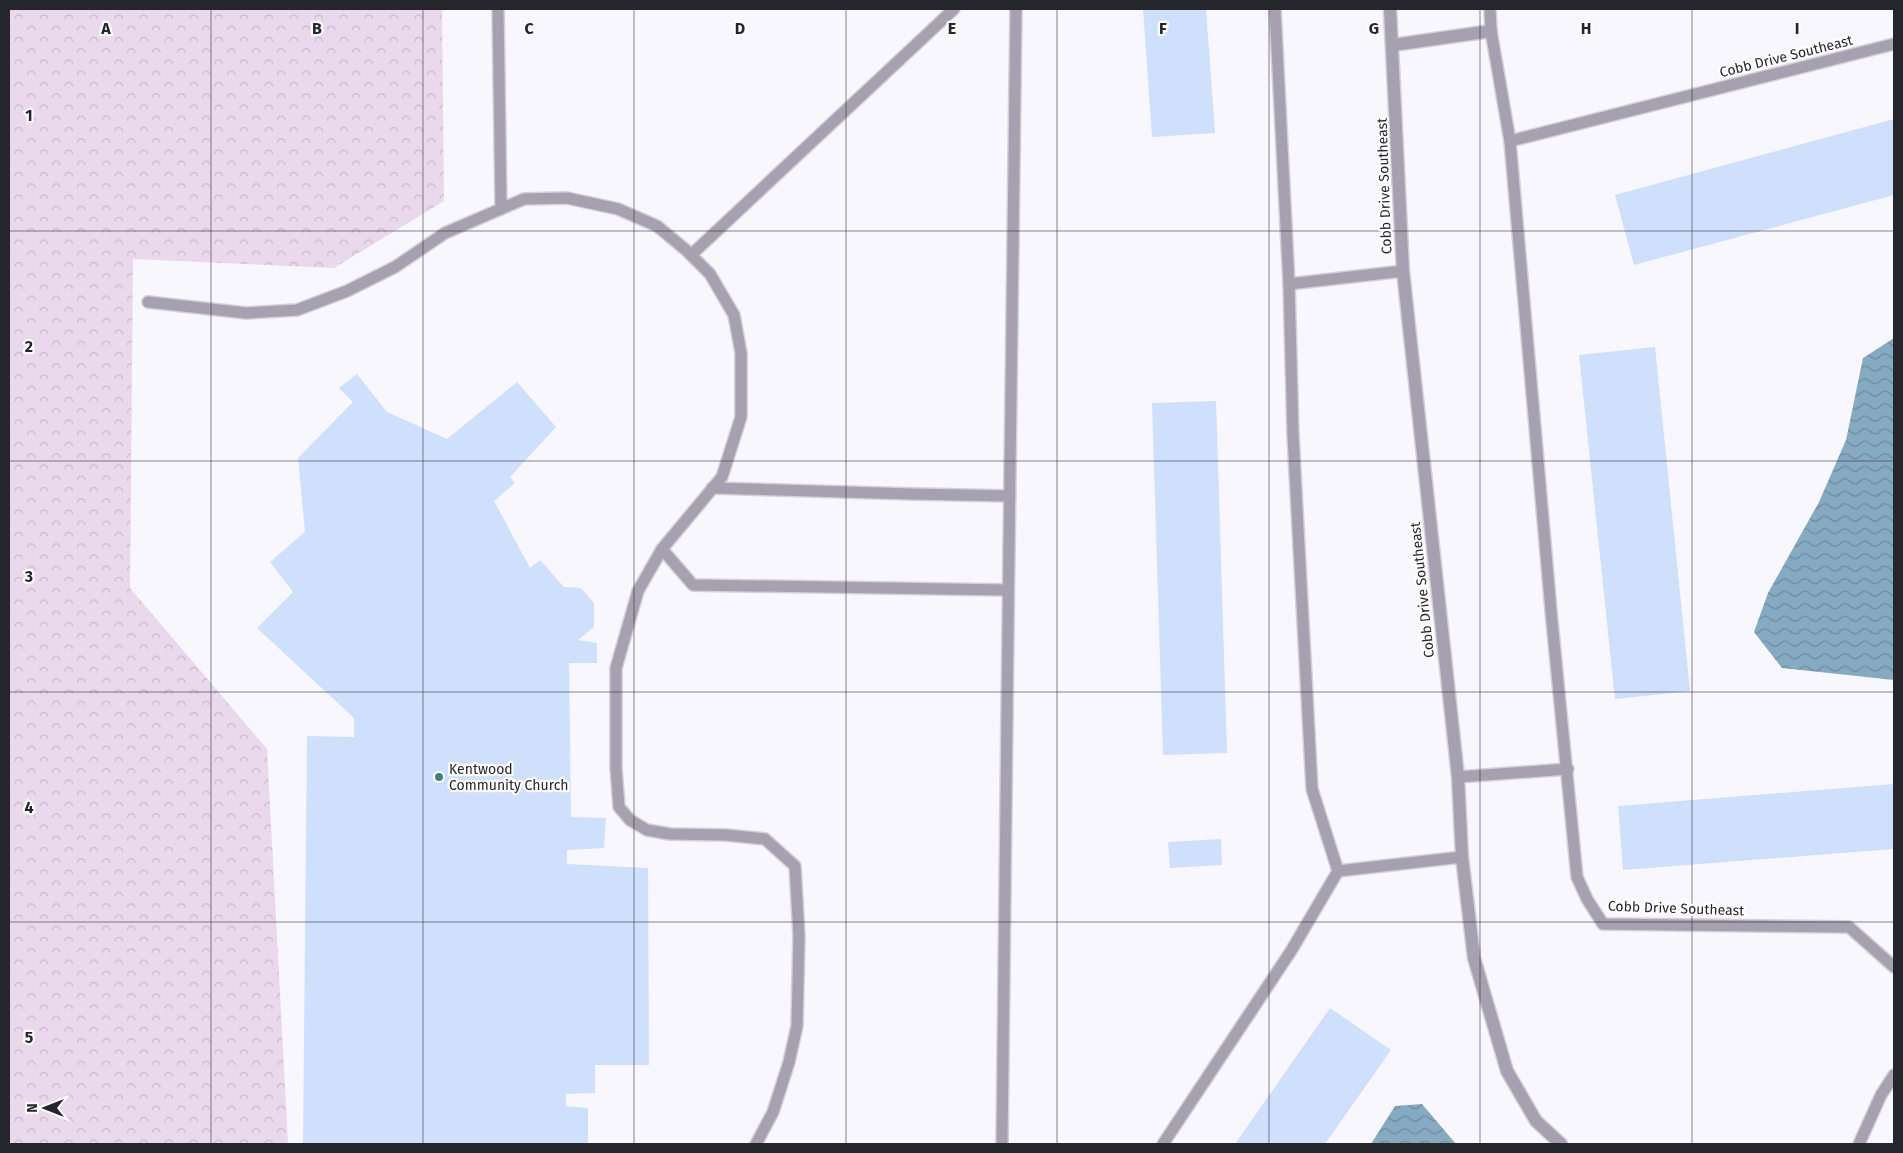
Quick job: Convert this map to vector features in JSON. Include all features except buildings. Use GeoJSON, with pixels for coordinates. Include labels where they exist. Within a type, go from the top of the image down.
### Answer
{"type":"FeatureCollection","features":[{"type":"Feature","properties":{"kind":"street","name":"Cobb Drive Southeast"},"geometry":{"type":"LineString","coordinates":[[1390,9],[1403,271],[1458,777],[1462,857],[1474,958],[1507,1071],[1536,1121],[1561,1144]]}},
{"type":"Feature","properties":{"kind":"street"},"geometry":{"type":"LineString","coordinates":[[1393,45],[1491,31]]}},
{"type":"Feature","properties":{"kind":"lane"},"geometry":{"type":"LineString","coordinates":[[498,9],[501,208]]}},
{"type":"Feature","properties":{"kind":"lane"},"geometry":{"type":"LineString","coordinates":[[691,255],[954,9]]}},
{"type":"Feature","properties":{"kind":"lane"},"geometry":{"type":"LineString","coordinates":[[1002,1144],[1007,590],[1013,378],[1016,9]]}},
{"type":"Feature","properties":{"kind":"lane"},"geometry":{"type":"LineString","coordinates":[[1163,1144],[1291,951],[1338,871],[1312,790],[1293,435],[1289,284],[1275,9]]}},
{"type":"Feature","properties":{"kind":"lane","name":"Cobb Drive Southeast"},"geometry":{"type":"LineString","coordinates":[[1490,9],[1491,31],[1510,141],[1551,611],[1568,769],[1577,877],[1586,899],[1603,924],[1849,927],[1894,967]]}},
{"type":"Feature","properties":{"kind":"lane","name":"Cobb Drive Southeast"},"geometry":{"type":"LineString","coordinates":[[1510,141],[1894,44]]}},
{"type":"Feature","properties":{"kind":"lane"},"geometry":{"type":"LineString","coordinates":[[148,302],[246,313],[297,310],[347,291],[395,267],[446,233],[524,199],[567,198],[618,209],[657,226],[710,274],[734,315],[741,353],[741,417],[722,477],[662,549],[638,590],[616,668],[616,768],[620,807],[630,820],[647,830],[670,834],[726,835],[765,839],[794,866],[799,936],[797,1026],[789,1062],[773,1112],[756,1144]]}},
{"type":"Feature","properties":{"kind":"lane"},"geometry":{"type":"LineString","coordinates":[[1289,284],[1403,271]]}},
{"type":"Feature","properties":{"kind":"lane"},"geometry":{"type":"LineString","coordinates":[[712,488],[1010,496]]}},
{"type":"Feature","properties":{"kind":"lane"},"geometry":{"type":"LineString","coordinates":[[662,549],[693,585],[1007,590]]}},
{"type":"Feature","properties":{"kind":"lane"},"geometry":{"type":"LineString","coordinates":[[1458,777],[1568,769]]}},
{"type":"Feature","properties":{"kind":"lane"},"geometry":{"type":"LineString","coordinates":[[1338,871],[1462,857]]}},
{"type":"Feature","properties":{"kind":"lane"},"geometry":{"type":"LineString","coordinates":[[1860,1144],[1881,1095],[1894,1075]]}},
{"type":"Feature","properties":{"kind":"green space"},"geometry":{"type":"Polygon","coordinates":[[[9,9],[442,9],[444,201],[334,268],[133,259],[130,588],[267,749],[288,1144],[9,1144],[9,9]]]}},
{"type":"Feature","properties":{"kind":"water"},"geometry":{"type":"Polygon","coordinates":[[[1894,338],[1894,680],[1782,668],[1754,632],[1768,593],[1819,502],[1846,440],[1863,358],[1894,338]]]}},
{"type":"Feature","properties":{"kind":"water"},"geometry":{"type":"Polygon","coordinates":[[[1422,1104],[1456,1144],[1371,1144],[1395,1106],[1422,1104]]]}},
{"type":"Feature","properties":{"kind":"place","name":"Kentwood Community Church"},"geometry":{"type":"Point","coordinates":[439,777]}}]}
